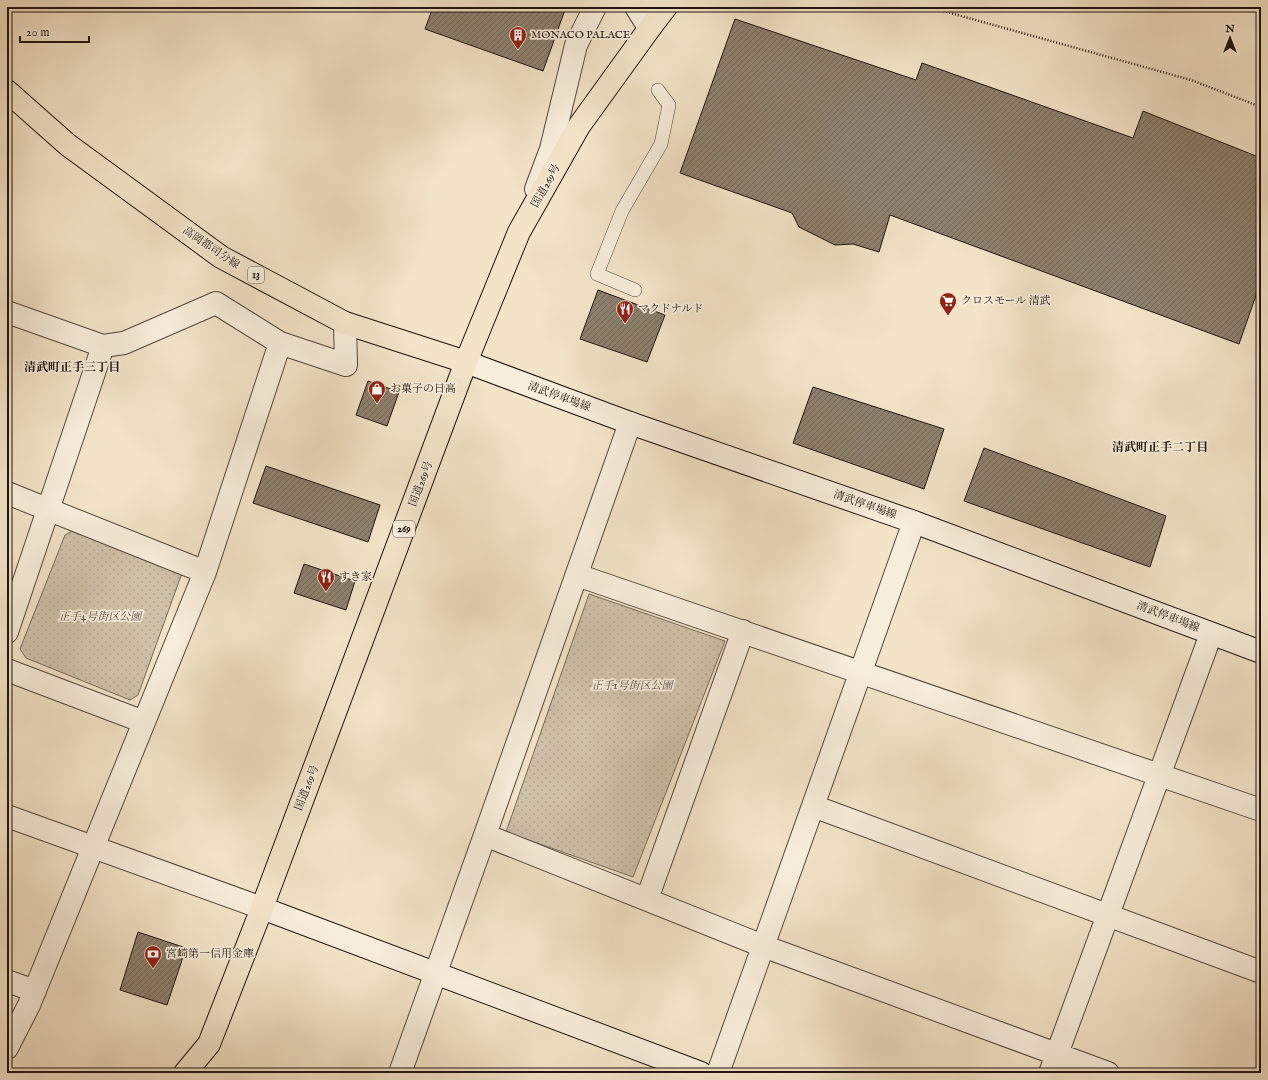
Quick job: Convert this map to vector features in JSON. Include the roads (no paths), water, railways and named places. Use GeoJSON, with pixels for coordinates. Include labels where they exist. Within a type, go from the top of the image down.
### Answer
{"type":"FeatureCollection","features":[{"type":"Feature","properties":{"kind":"main road","name":"国道269号"},"geometry":{"type":"LineString","coordinates":[[185,1073],[209,1044],[262,908],[466,362],[520,232],[579,126],[666,7]]}},
{"type":"Feature","properties":{"kind":"main road","name":"高岡都司分線"},"geometry":{"type":"LineString","coordinates":[[7,91],[68,145],[221,257],[345,323],[466,362]]}},
{"type":"Feature","properties":{"kind":"main road"},"geometry":{"type":"LineString","coordinates":[[198,1073],[209,1044]]}},
{"type":"Feature","properties":{"kind":"street"},"geometry":{"type":"LineString","coordinates":[[520,232],[551,149],[576,45],[595,7]]}},
{"type":"Feature","properties":{"kind":"street"},"geometry":{"type":"LineString","coordinates":[[636,7],[648,26],[652,25]]}},
{"type":"Feature","properties":{"kind":"street"},"geometry":{"type":"LineString","coordinates":[[7,312],[103,346],[124,343],[216,303],[280,343],[346,365],[345,323]]}},
{"type":"Feature","properties":{"kind":"street"},"geometry":{"type":"LineString","coordinates":[[7,1048],[35,992],[205,572],[280,343]]}},
{"type":"Feature","properties":{"kind":"street"},"geometry":{"type":"LineString","coordinates":[[7,632],[103,346]]}},
{"type":"Feature","properties":{"kind":"street","name":"清武停車場線"},"geometry":{"type":"LineString","coordinates":[[466,362],[630,423],[914,522],[1261,652]]}},
{"type":"Feature","properties":{"kind":"street"},"geometry":{"type":"LineString","coordinates":[[400,1073],[630,423]]}},
{"type":"Feature","properties":{"kind":"street"},"geometry":{"type":"LineString","coordinates":[[7,493],[205,572]]}},
{"type":"Feature","properties":{"kind":"street"},"geometry":{"type":"LineString","coordinates":[[718,1073],[914,522]]}},
{"type":"Feature","properties":{"kind":"street"},"geometry":{"type":"LineString","coordinates":[[577,575],[1261,810]]}},
{"type":"Feature","properties":{"kind":"street"},"geometry":{"type":"LineString","coordinates":[[647,899],[743,631]]}},
{"type":"Feature","properties":{"kind":"street"},"geometry":{"type":"LineString","coordinates":[[1054,1064],[1211,634]]}},
{"type":"Feature","properties":{"kind":"street"},"geometry":{"type":"LineString","coordinates":[[7,670],[144,722]]}},
{"type":"Feature","properties":{"kind":"street"},"geometry":{"type":"LineString","coordinates":[[813,806],[1261,972]]}},
{"type":"Feature","properties":{"kind":"street"},"geometry":{"type":"LineString","coordinates":[[7,816],[262,908],[701,1073]]}},
{"type":"Feature","properties":{"kind":"street"},"geometry":{"type":"LineString","coordinates":[[485,835],[1054,1064],[1108,1073]]}},
{"type":"Feature","properties":{"kind":"street"},"geometry":{"type":"LineString","coordinates":[[7,981],[35,992]]}},
{"type":"Feature","properties":{"kind":"lane"},"geometry":{"type":"LineString","coordinates":[[635,290],[597,274],[622,212],[661,144],[669,105],[658,90]]}},
{"type":"Feature","properties":{"kind":"place","name":"MONACO PALACE"},"geometry":{"type":"Point","coordinates":[518,50]}},
{"type":"Feature","properties":{"kind":"place","name":"クロスモール 清武"},"geometry":{"type":"Point","coordinates":[948,316]}},
{"type":"Feature","properties":{"kind":"place","name":"マクドナルド"},"geometry":{"type":"Point","coordinates":[625,324]}},
{"type":"Feature","properties":{"kind":"place","name":"お菓子の日高"},"geometry":{"type":"Point","coordinates":[377,404]}},
{"type":"Feature","properties":{"kind":"place","name":"すき家"},"geometry":{"type":"Point","coordinates":[326,592]}},
{"type":"Feature","properties":{"kind":"place","name":"宮崎第一信用金庫"},"geometry":{"type":"Point","coordinates":[153,969]}},
{"type":"Feature","properties":{"kind":"district","name":"清武町正手三丁目"},"geometry":{"type":"Point","coordinates":[72,367]}},
{"type":"Feature","properties":{"kind":"district","name":"清武町正手二丁目"},"geometry":{"type":"Point","coordinates":[1160,447]}},
{"type":"Feature","properties":{"kind":"park label","name":"正手4号街区公園"},"geometry":{"type":"Point","coordinates":[100,617]}},
{"type":"Feature","properties":{"kind":"park label","name":"正手1号街区公園"},"geometry":{"type":"Point","coordinates":[632,686]}}]}
